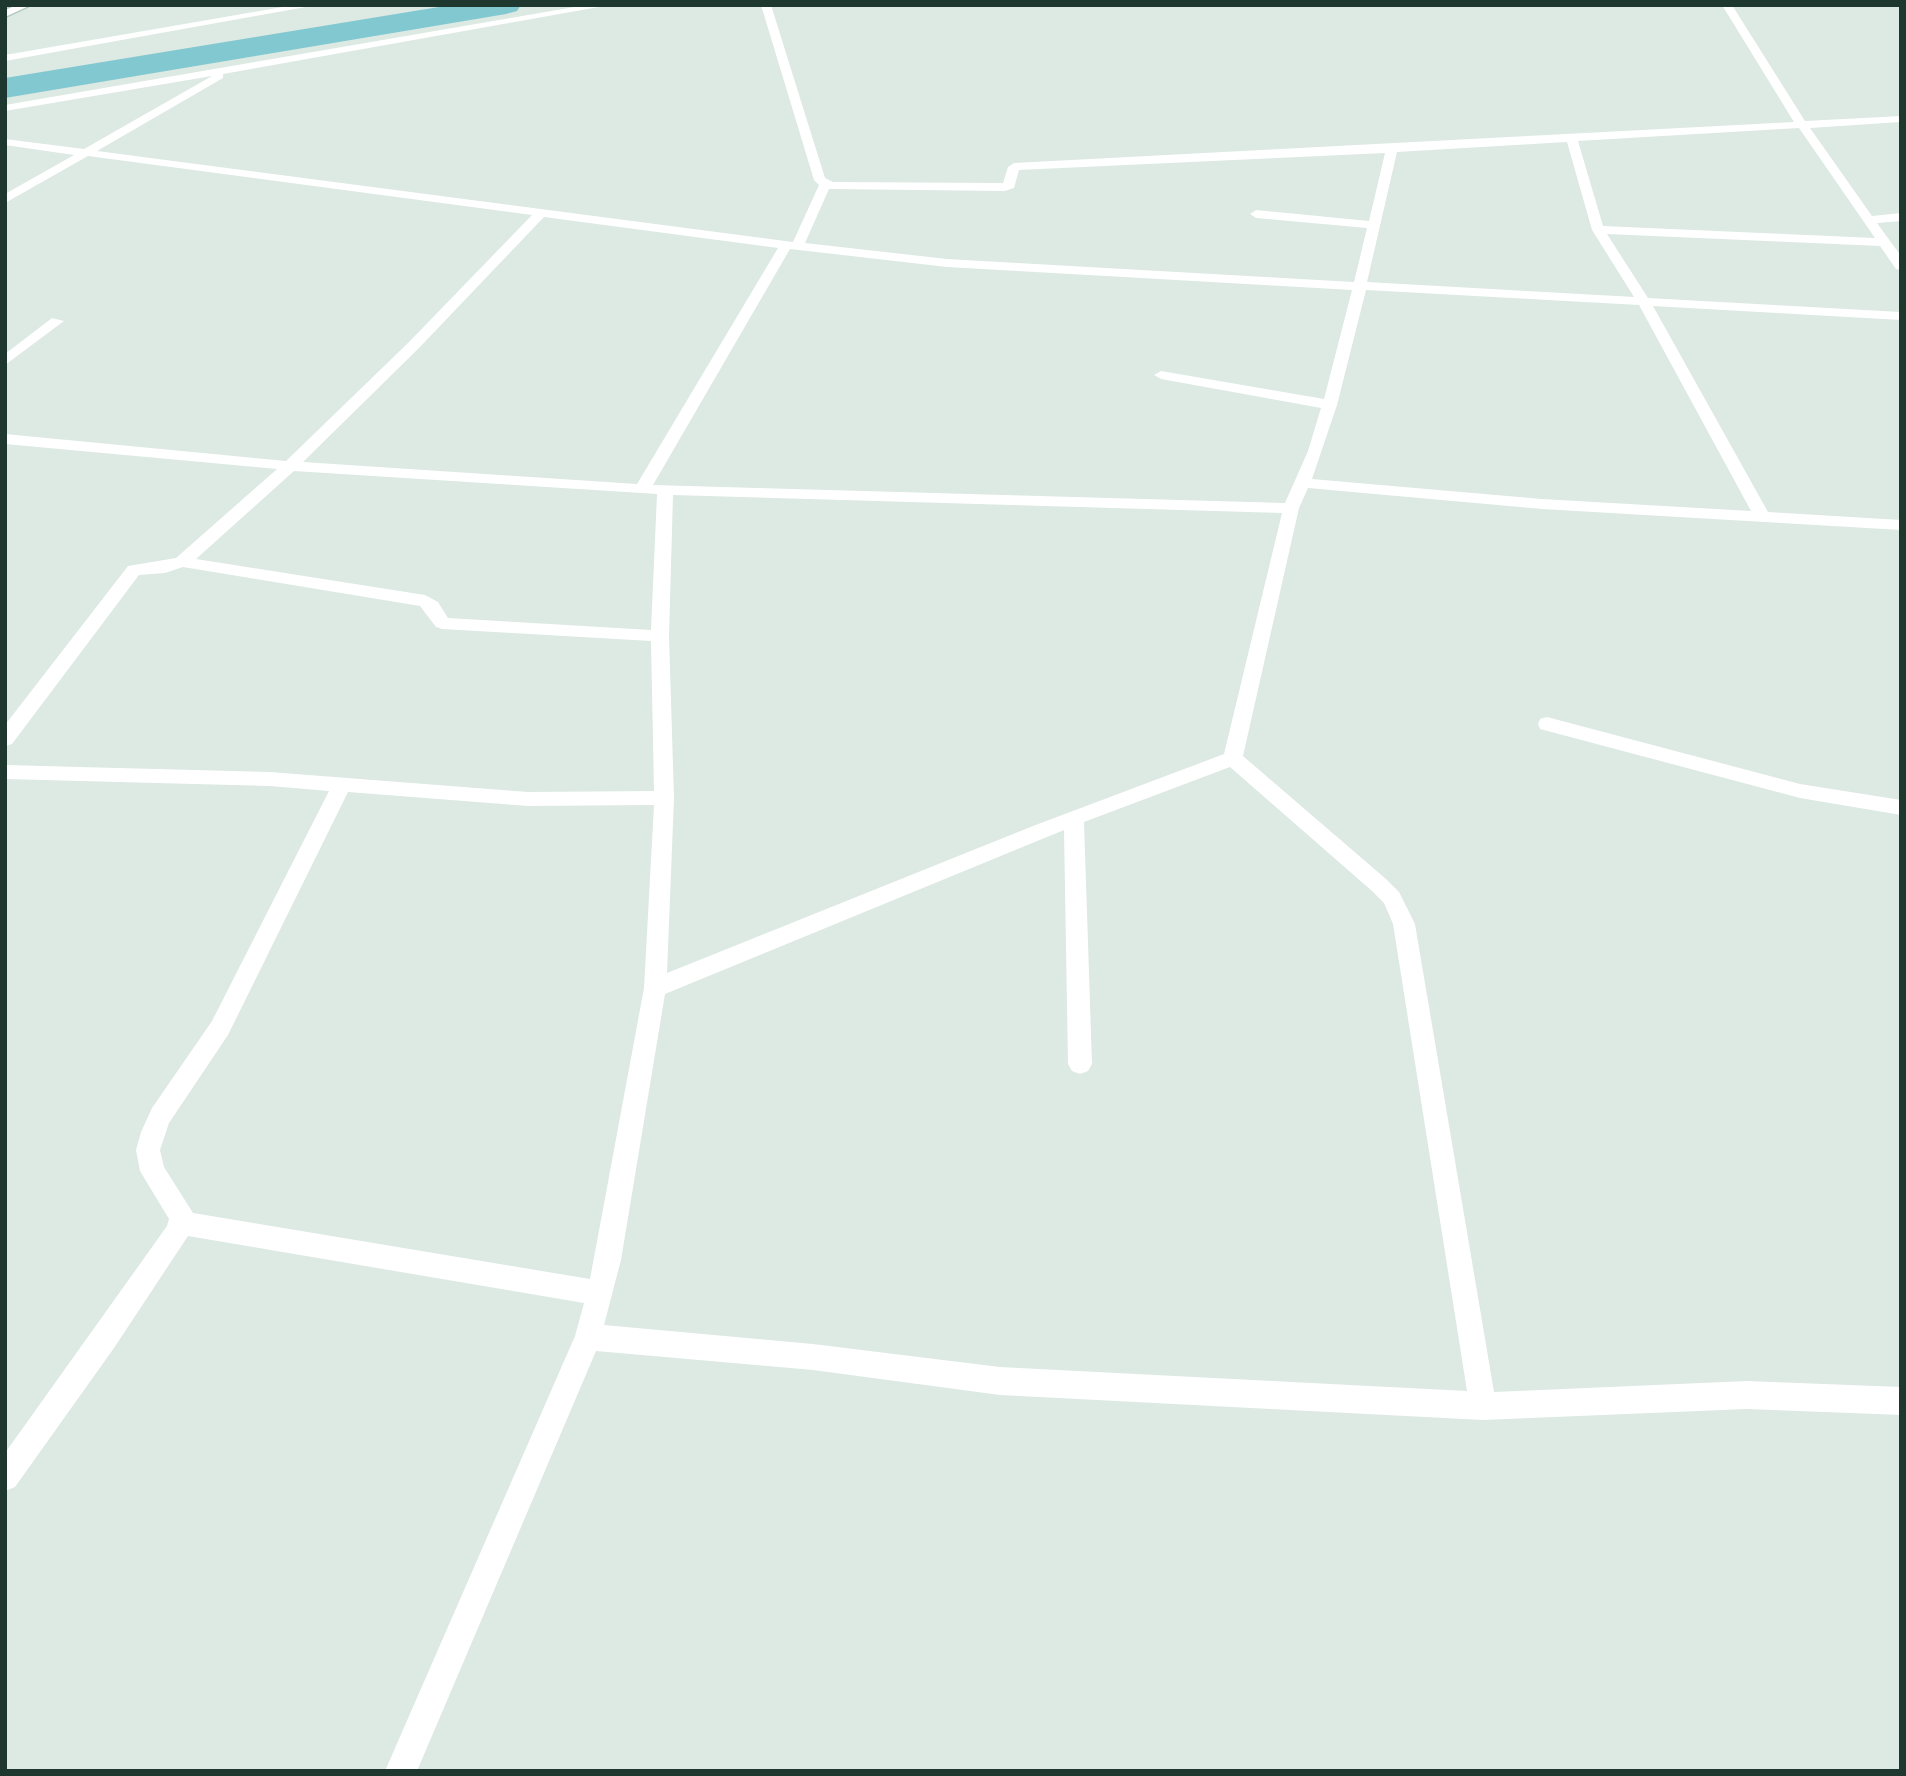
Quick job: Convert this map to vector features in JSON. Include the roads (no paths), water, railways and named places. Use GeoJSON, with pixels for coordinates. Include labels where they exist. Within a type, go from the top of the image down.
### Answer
{"type":"FeatureCollection","features":[{"type":"Feature","properties":{"kind":"street"},"geometry":{"type":"LineString","coordinates":[[5,14],[26,5]]}},
{"type":"Feature","properties":{"kind":"street"},"geometry":{"type":"LineString","coordinates":[[5,58],[312,5]]}},
{"type":"Feature","properties":{"kind":"street"},"geometry":{"type":"LineString","coordinates":[[5,108],[605,5]]}},
{"type":"Feature","properties":{"kind":"street"},"geometry":{"type":"LineString","coordinates":[[766,5],[820,180],[825,185],[1004,187],[1010,185],[1014,167],[1392,149],[1901,119]]}},
{"type":"Feature","properties":{"kind":"street"},"geometry":{"type":"LineString","coordinates":[[1727,5],[1801,125],[1901,266]]}},
{"type":"Feature","properties":{"kind":"street"},"geometry":{"type":"LineString","coordinates":[[5,199],[229,70]]}},
{"type":"Feature","properties":{"kind":"street"},"geometry":{"type":"LineString","coordinates":[[1571,137],[1598,230],[1642,299],[1761,515]]}},
{"type":"Feature","properties":{"kind":"street"},"geometry":{"type":"LineString","coordinates":[[5,142],[792,246],[947,263],[1642,299],[1901,316]]}},
{"type":"Feature","properties":{"kind":"street"},"geometry":{"type":"LineString","coordinates":[[1233,758],[1291,508],[1304,483],[1330,405],[1362,284],[1392,149]]}},
{"type":"Feature","properties":{"kind":"street"},"geometry":{"type":"LineString","coordinates":[[642,489],[792,246],[825,185]]}},
{"type":"Feature","properties":{"kind":"street"},"geometry":{"type":"LineString","coordinates":[[5,739],[134,570],[165,568],[182,562],[290,466],[414,345],[543,211]]}},
{"type":"Feature","properties":{"kind":"street"},"geometry":{"type":"LineString","coordinates":[[1256,214],[1375,225]]}},
{"type":"Feature","properties":{"kind":"street"},"geometry":{"type":"LineString","coordinates":[[1868,220],[1901,218]]}},
{"type":"Feature","properties":{"kind":"street"},"geometry":{"type":"LineString","coordinates":[[1598,230],[1883,242]]}},
{"type":"Feature","properties":{"kind":"street"},"geometry":{"type":"LineString","coordinates":[[5,361],[57,321]]}},
{"type":"Feature","properties":{"kind":"street"},"geometry":{"type":"LineString","coordinates":[[1161,375],[1330,405]]}},
{"type":"Feature","properties":{"kind":"street"},"geometry":{"type":"LineString","coordinates":[[5,439],[290,466],[642,489],[1291,508]]}},
{"type":"Feature","properties":{"kind":"street"},"geometry":{"type":"LineString","coordinates":[[1304,483],[1542,504],[1901,525]]}},
{"type":"Feature","properties":{"kind":"street"},"geometry":{"type":"LineString","coordinates":[[401,1771],[588,1337],[608,1261],[655,988],[664,798],[660,636],[665,490]]}},
{"type":"Feature","properties":{"kind":"street"},"geometry":{"type":"LineString","coordinates":[[182,562],[425,601],[432,606],[442,623],[660,636]]}},
{"type":"Feature","properties":{"kind":"street"},"geometry":{"type":"LineString","coordinates":[[1547,724],[1800,791],[1901,808]]}},
{"type":"Feature","properties":{"kind":"street"},"geometry":{"type":"LineString","coordinates":[[655,988],[1074,819],[1233,758]]}},
{"type":"Feature","properties":{"kind":"street"},"geometry":{"type":"LineString","coordinates":[[1233,758],[1379,885],[1392,898],[1405,924],[1483,1406]]}},
{"type":"Feature","properties":{"kind":"street"},"geometry":{"type":"LineString","coordinates":[[5,772],[343,783],[528,799],[664,798]]}},
{"type":"Feature","properties":{"kind":"street"},"geometry":{"type":"LineString","coordinates":[[5,1477],[105,1339],[181,1223],[182,1217],[152,1171],[148,1150],[153,1132],[160,1116],[220,1028],[343,783]]}},
{"type":"Feature","properties":{"kind":"street"},"geometry":{"type":"LineString","coordinates":[[1074,819],[1080,1064]]}},
{"type":"Feature","properties":{"kind":"street"},"geometry":{"type":"LineString","coordinates":[[181,1223],[600,1293]]}},
{"type":"Feature","properties":{"kind":"street"},"geometry":{"type":"LineString","coordinates":[[588,1337],[813,1357],[1000,1381],[1483,1406],[1747,1395],[1901,1401]]}},
{"type":"Feature","properties":{"kind":"waterway"},"geometry":{"type":"LineString","coordinates":[[5,88],[506,5]]}}]}
